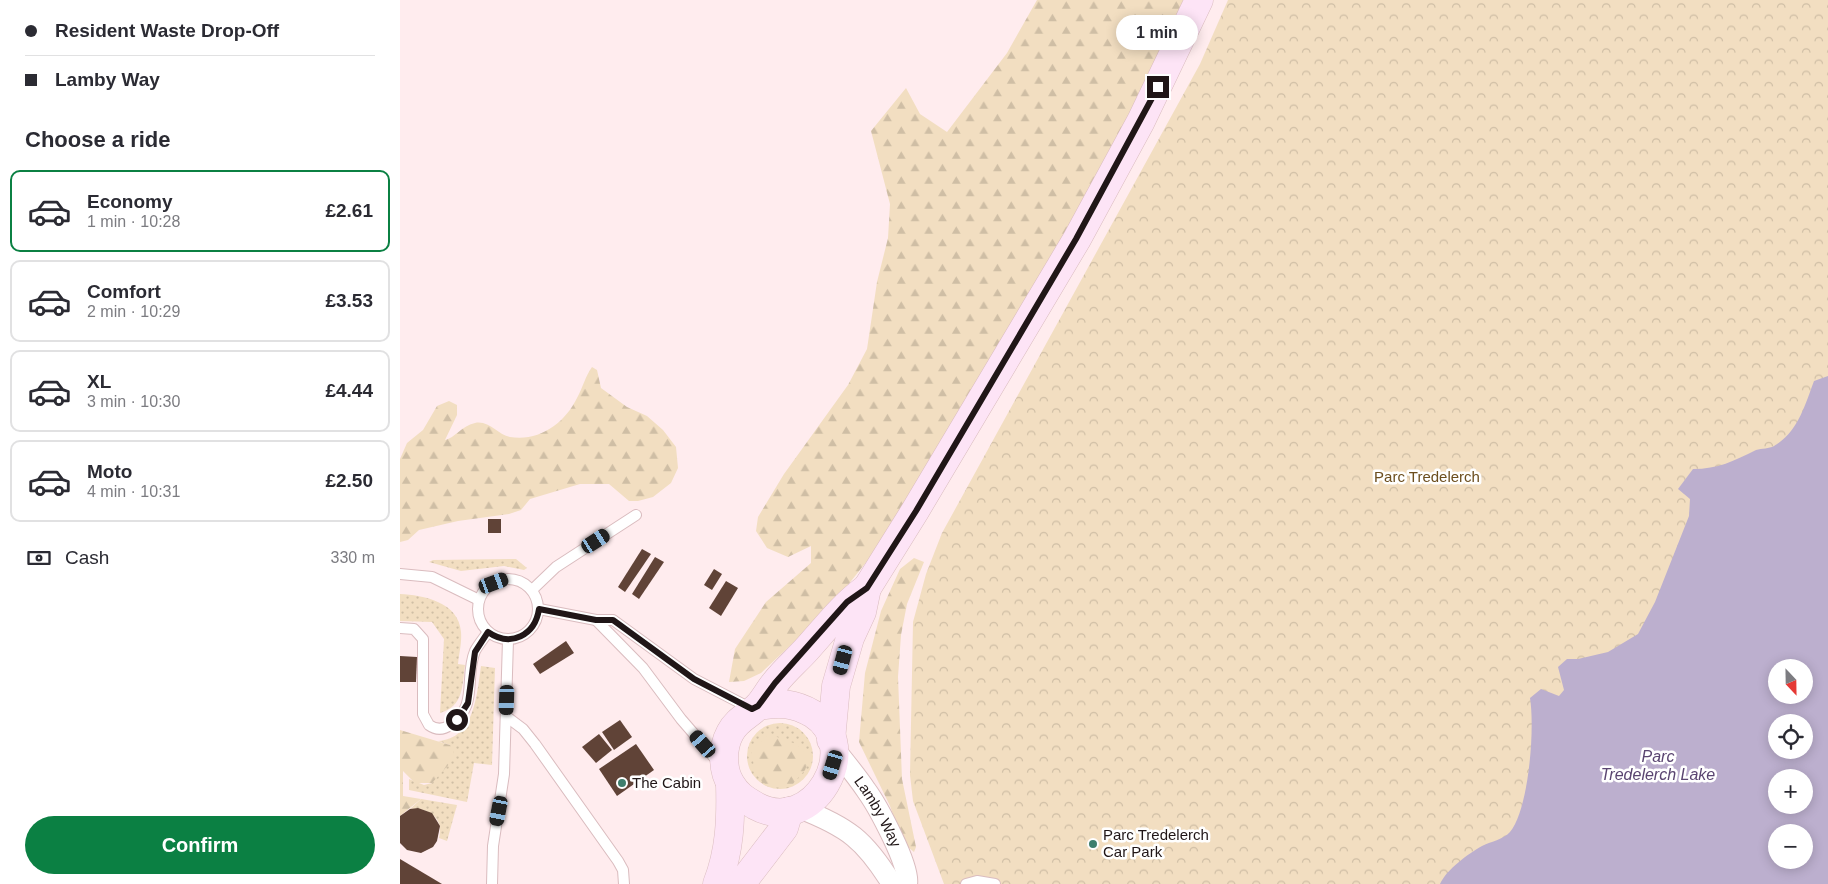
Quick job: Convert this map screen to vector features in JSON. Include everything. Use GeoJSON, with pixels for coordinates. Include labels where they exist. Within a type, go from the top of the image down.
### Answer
{"type":"FeatureCollection","features":[{"type":"Feature","properties":{"kind":"street"},"geometry":{"type":"LineString","coordinates":[[728,777],[742,798],[765,811],[794,810],[816,798],[828,782],[833,765],[832,744],[836,686],[845,652],[862,612],[867,588],[916,511],[1076,239],[1141,121],[1199,0]]}},
{"type":"Feature","properties":{"kind":"street"},"geometry":{"type":"LineString","coordinates":[[717,884],[722,871],[731,831],[728,777],[724,752],[729,734],[740,718],[755,708],[847,602],[867,588]]}},
{"type":"Feature","properties":{"kind":"street"},"geometry":{"type":"LineString","coordinates":[[755,708],[777,702],[793,704],[814,715],[826,729],[832,744]]}},
{"type":"Feature","properties":{"kind":"street","name":"Lamby Way"},"geometry":{"type":"LineString","coordinates":[[832,744],[867,791],[884,821],[903,863],[908,878],[907,884]]}},
{"type":"Feature","properties":{"kind":"street"},"geometry":{"type":"LineString","coordinates":[[741,884],[784,828],[794,810]]}},
{"type":"Feature","properties":{"kind":"street","name":"Lamby Way"},"geometry":{"type":"LineString","coordinates":[[794,810],[821,816],[857,837],[869,849],[892,884]]}},
{"type":"Feature","properties":{"kind":"lane"},"geometry":{"type":"LineString","coordinates":[[532,590],[556,567],[636,515]]}},
{"type":"Feature","properties":{"kind":"lane"},"geometry":{"type":"LineString","coordinates":[[400,574],[432,577],[479,600]]}},
{"type":"Feature","properties":{"kind":"lane"},"geometry":{"type":"LineString","coordinates":[[504,579],[514,579],[524,583],[532,590],[539,609],[533,627],[517,638],[508,640],[488,632],[479,616],[479,600],[486,589],[504,579]]}},
{"type":"Feature","properties":{"kind":"lane"},"geometry":{"type":"LineString","coordinates":[[539,609],[596,620],[613,620],[694,679],[755,708]]}},
{"type":"Feature","properties":{"kind":"lane"},"geometry":{"type":"LineString","coordinates":[[596,620],[643,668],[728,777]]}},
{"type":"Feature","properties":{"kind":"lane"},"geometry":{"type":"LineString","coordinates":[[400,628],[414,629],[423,639],[423,714],[429,725],[440,729],[448,727],[464,712],[468,703],[475,652],[488,632]]}},
{"type":"Feature","properties":{"kind":"lane"},"geometry":{"type":"LineString","coordinates":[[492,884],[492,846],[502,795],[508,640]]}},
{"type":"Feature","properties":{"kind":"lane"},"geometry":{"type":"LineString","coordinates":[[506,717],[523,728],[618,861],[623,870],[624,884]]}},
{"type":"Feature","properties":{"kind":"lane"},"geometry":{"type":"LineString","coordinates":[[966,884],[977,881],[996,884]]}},
{"type":"Feature","properties":{"kind":"green space"},"geometry":{"type":"Polygon","coordinates":[[[1037,0],[1186,0],[1159,59],[1084,203],[883,541],[828,610],[761,673],[744,681],[729,682],[735,649],[766,602],[811,563],[811,546],[788,557],[767,548],[756,531],[758,517],[784,474],[848,385],[867,349],[877,282],[888,238],[890,204],[871,131],[906,88],[920,114],[947,132],[1007,53],[1037,0]]]}},
{"type":"Feature","properties":{"kind":"green space","name":"Parc Tredelerch"},"geometry":{"type":"Polygon","coordinates":[[[1228,0],[1828,0],[1828,884],[944,884],[913,801],[910,775],[913,622],[926,574],[942,533],[1200,64],[1228,0]]]}},
{"type":"Feature","properties":{"kind":"green space"},"geometry":{"type":"Polygon","coordinates":[[[592,367],[597,370],[601,388],[627,407],[647,416],[663,430],[676,447],[678,468],[671,483],[653,497],[638,501],[629,501],[609,484],[580,484],[530,499],[521,510],[509,514],[458,521],[419,530],[408,540],[400,542],[400,459],[407,443],[423,430],[437,406],[449,401],[457,405],[457,415],[445,440],[475,423],[485,424],[510,437],[531,437],[550,429],[566,415],[577,398],[592,367]]]}},
{"type":"Feature","properties":{"kind":"green space"},"geometry":{"type":"Polygon","coordinates":[[[914,558],[924,562],[907,604],[901,635],[898,677],[902,779],[916,847],[914,852],[903,843],[890,806],[859,742],[865,673],[881,611],[900,569],[914,558]]]}},
{"type":"Feature","properties":{"kind":"green space"},"geometry":{"type":"Polygon","coordinates":[[[516,559],[527,568],[524,570],[504,566],[461,571],[429,562],[433,560],[516,559]]]}},
{"type":"Feature","properties":{"kind":"green space"},"geometry":{"type":"Polygon","coordinates":[[[400,594],[419,596],[438,602],[447,607],[459,622],[461,644],[458,664],[465,665],[462,688],[454,706],[440,713],[444,639],[432,622],[400,621],[400,594]]]}},
{"type":"Feature","properties":{"kind":"green space"},"geometry":{"type":"Polygon","coordinates":[[[481,666],[495,668],[492,765],[474,763],[467,802],[409,790],[409,779],[424,785],[432,783],[450,745],[438,741],[450,738],[460,732],[467,724],[478,689],[481,666]]]}},
{"type":"Feature","properties":{"kind":"green space"},"geometry":{"type":"Polygon","coordinates":[[[780,723],[793,726],[803,733],[810,743],[813,756],[810,769],[803,779],[793,786],[780,789],[767,786],[757,779],[750,769],[747,756],[750,743],[757,733],[767,726],[780,723]]]}},
{"type":"Feature","properties":{"kind":"green space"},"geometry":{"type":"Polygon","coordinates":[[[400,730],[450,745],[454,753],[451,762],[432,783],[415,783],[403,771],[403,796],[421,799],[400,816],[400,730]]]}},
{"type":"Feature","properties":{"kind":"green space"},"geometry":{"type":"Polygon","coordinates":[[[769,734],[796,744],[810,757],[805,770],[790,787],[772,787],[765,784],[757,775],[751,751],[769,734]]]}},
{"type":"Feature","properties":{"kind":"green space"},"geometry":{"type":"Polygon","coordinates":[[[421,799],[457,805],[447,841],[439,838],[439,825],[433,815],[423,810],[410,809],[421,799]]]}},
{"type":"Feature","properties":{"kind":"water","name":"Parc Tredelerch Lake"},"geometry":{"type":"Polygon","coordinates":[[[1828,376],[1828,884],[1440,884],[1458,862],[1482,846],[1510,832],[1517,821],[1522,806],[1529,768],[1532,728],[1530,698],[1541,689],[1559,696],[1564,690],[1558,667],[1567,659],[1578,659],[1608,652],[1638,634],[1655,602],[1689,516],[1690,499],[1678,489],[1693,469],[1710,468],[1726,464],[1756,450],[1772,447],[1782,440],[1795,426],[1814,381],[1828,376]]]}},
{"type":"Feature","properties":{"kind":"building"},"geometry":{"type":"Polygon","coordinates":[[[488,519],[501,519],[501,533],[488,533],[488,519]]]}},
{"type":"Feature","properties":{"kind":"building"},"geometry":{"type":"Polygon","coordinates":[[[642,549],[651,554],[625,592],[618,587],[642,549]]]}},
{"type":"Feature","properties":{"kind":"building"},"geometry":{"type":"Polygon","coordinates":[[[655,557],[664,562],[639,599],[632,594],[655,557]]]}},
{"type":"Feature","properties":{"kind":"building"},"geometry":{"type":"Polygon","coordinates":[[[714,569],[722,574],[712,590],[704,585],[714,569]]]}},
{"type":"Feature","properties":{"kind":"building"},"geometry":{"type":"Polygon","coordinates":[[[726,581],[738,588],[721,616],[709,608],[726,581]]]}},
{"type":"Feature","properties":{"kind":"building"},"geometry":{"type":"Polygon","coordinates":[[[566,641],[574,653],[540,674],[533,664],[566,641]]]}},
{"type":"Feature","properties":{"kind":"building"},"geometry":{"type":"Polygon","coordinates":[[[400,656],[417,657],[416,682],[400,682],[400,656]]]}},
{"type":"Feature","properties":{"kind":"building"},"geometry":{"type":"Polygon","coordinates":[[[620,720],[632,737],[614,750],[602,732],[620,720]]]}},
{"type":"Feature","properties":{"kind":"building"},"geometry":{"type":"Polygon","coordinates":[[[599,734],[612,750],[596,763],[582,747],[599,734]]]}},
{"type":"Feature","properties":{"kind":"building","name":"The Cabin"},"geometry":{"type":"Polygon","coordinates":[[[636,744],[654,770],[617,796],[599,769],[636,744]]]}},
{"type":"Feature","properties":{"kind":"building"},"geometry":{"type":"Polygon","coordinates":[[[418,808],[432,813],[440,826],[437,841],[433,847],[421,853],[407,850],[400,843],[400,816],[410,809],[418,808]]]}},
{"type":"Feature","properties":{"kind":"building"},"geometry":{"type":"Polygon","coordinates":[[[400,859],[442,884],[400,884],[400,859]]]}},
{"type":"Feature","properties":{"kind":"place","name":"The Cabin"},"geometry":{"type":"Point","coordinates":[622,783]}},
{"type":"Feature","properties":{"kind":"place","name":"Parc Tredelerch Car Park"},"geometry":{"type":"Point","coordinates":[1093,844]}},
{"type":"Feature","properties":{"kind":"route"},"geometry":{"type":"LineString","coordinates":[[457,720],[464,712],[468,703],[475,652],[488,632],[501,639],[508,640],[526,634],[538,619],[539,609],[596,620],[613,620],[707,687],[752,709],[758,706],[775,683],[795,663],[847,602],[867,588],[916,511],[1076,239],[1158,87]]}}]}
